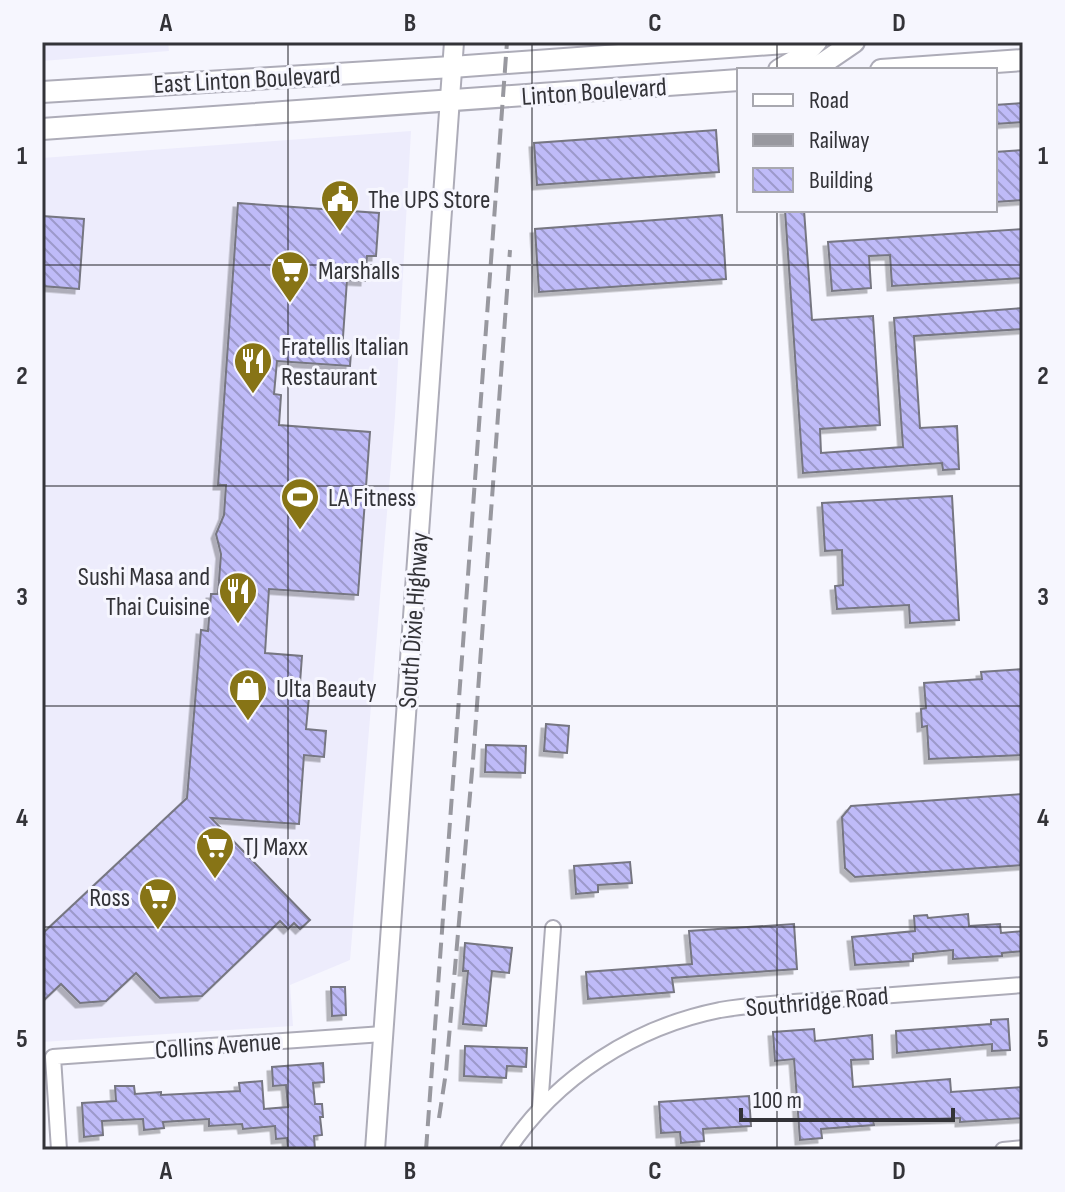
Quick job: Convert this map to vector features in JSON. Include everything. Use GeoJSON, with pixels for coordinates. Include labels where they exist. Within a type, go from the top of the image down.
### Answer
{"type":"FeatureCollection","features":[{"type":"Feature","properties":{"kind":"main road","name":"Linton Boulevard"},"geometry":{"type":"LineString","coordinates":[[452,67],[799,42]]}},
{"type":"Feature","properties":{"kind":"main road"},"geometry":{"type":"LineString","coordinates":[[782,68],[803,56],[816,42]]}},
{"type":"Feature","properties":{"kind":"main road"},"geometry":{"type":"LineString","coordinates":[[816,68],[854,42]]}},
{"type":"Feature","properties":{"kind":"main road"},"geometry":{"type":"LineString","coordinates":[[909,68],[1023,60]]}},
{"type":"Feature","properties":{"kind":"main road","name":"East Linton Boulevard"},"geometry":{"type":"LineString","coordinates":[[42,92],[452,67]]}},
{"type":"Feature","properties":{"kind":"main road"},"geometry":{"type":"LineString","coordinates":[[225,115],[250,94],[256,80]]}},
{"type":"Feature","properties":{"kind":"main road","name":"Linton Boulevard"},"geometry":{"type":"LineString","coordinates":[[450,100],[737,80]]}},
{"type":"Feature","properties":{"kind":"main road","name":"East Linton Boulevard"},"geometry":{"type":"LineString","coordinates":[[42,129],[450,100]]}},
{"type":"Feature","properties":{"kind":"street","name":"South Dixie Highway"},"geometry":{"type":"LineString","coordinates":[[375,1150],[454,42]]}},
{"type":"Feature","properties":{"kind":"street"},"geometry":{"type":"LineString","coordinates":[[540,1108],[553,928]]}},
{"type":"Feature","properties":{"kind":"street","name":"Southridge Road"},"geometry":{"type":"LineString","coordinates":[[508,1150],[540,1108],[575,1076],[619,1048],[661,1027],[720,1010],[1023,985]]}},
{"type":"Feature","properties":{"kind":"street","name":"Collins Avenue"},"geometry":{"type":"LineString","coordinates":[[59,1150],[53,1057],[383,1034]]}},
{"type":"Feature","properties":{"kind":"street"},"geometry":{"type":"LineString","coordinates":[[1003,1150],[1023,1148]]}},
{"type":"Feature","properties":{"kind":"shaded area"},"geometry":{"type":"Polygon","coordinates":[[[42,42],[168,42],[169,51],[42,61],[42,42]]]}},
{"type":"Feature","properties":{"kind":"shaded area"},"geometry":{"type":"Polygon","coordinates":[[[411,131],[395,416],[350,960],[290,985],[293,1026],[42,1042],[42,158],[411,131]]]}},
{"type":"Feature","properties":{"kind":"building"},"geometry":{"type":"Polygon","coordinates":[[[1023,103],[1023,122],[997,124],[997,105],[1023,103]]]}},
{"type":"Feature","properties":{"kind":"building"},"geometry":{"type":"Polygon","coordinates":[[[716,130],[719,172],[537,185],[534,143],[716,130]]]}},
{"type":"Feature","properties":{"kind":"building"},"geometry":{"type":"Polygon","coordinates":[[[1023,150],[1023,200],[997,202],[997,152],[1023,150]]]}},
{"type":"Feature","properties":{"kind":"building"},"geometry":{"type":"Polygon","coordinates":[[[238,203],[379,213],[376,256],[367,256],[365,281],[347,280],[342,351],[351,352],[350,366],[277,361],[274,394],[281,395],[279,425],[370,432],[358,595],[269,589],[265,653],[302,656],[299,696],[309,697],[306,729],[326,731],[324,757],[304,755],[299,824],[211,818],[310,920],[300,929],[294,923],[288,929],[280,921],[202,996],[160,998],[136,973],[106,1001],[80,1003],[61,984],[42,1002],[42,934],[187,798],[201,630],[208,631],[211,594],[218,594],[221,554],[216,534],[224,515],[226,485],[218,485],[238,203]]]}},
{"type":"Feature","properties":{"kind":"building"},"geometry":{"type":"Polygon","coordinates":[[[785,212],[804,212],[812,320],[873,316],[880,425],[820,429],[821,453],[903,447],[894,318],[1023,308],[1023,329],[914,336],[920,428],[957,426],[959,469],[943,470],[942,463],[803,473],[785,212]]]}},
{"type":"Feature","properties":{"kind":"building"},"geometry":{"type":"Polygon","coordinates":[[[722,215],[726,279],[539,292],[535,229],[722,215]]]}},
{"type":"Feature","properties":{"kind":"building"},"geometry":{"type":"Polygon","coordinates":[[[42,216],[84,219],[79,289],[42,286],[42,216]]]}},
{"type":"Feature","properties":{"kind":"building"},"geometry":{"type":"Polygon","coordinates":[[[1023,229],[1023,278],[892,286],[890,255],[869,256],[871,288],[832,291],[828,242],[1023,229]]]}},
{"type":"Feature","properties":{"kind":"building"},"geometry":{"type":"Polygon","coordinates":[[[952,496],[959,620],[910,623],[909,605],[837,609],[835,586],[843,585],[842,550],[825,551],[822,503],[952,496]]]}},
{"type":"Feature","properties":{"kind":"building"},"geometry":{"type":"Polygon","coordinates":[[[1023,669],[1023,755],[929,759],[927,726],[922,727],[921,709],[926,708],[924,683],[982,679],[981,672],[1023,669]]]}},
{"type":"Feature","properties":{"kind":"building"},"geometry":{"type":"Polygon","coordinates":[[[546,724],[569,726],[567,753],[544,751],[546,724]]]}},
{"type":"Feature","properties":{"kind":"building"},"geometry":{"type":"Polygon","coordinates":[[[486,745],[526,746],[525,773],[485,772],[486,745]]]}},
{"type":"Feature","properties":{"kind":"building"},"geometry":{"type":"Polygon","coordinates":[[[1023,794],[1023,865],[855,877],[845,868],[842,817],[851,806],[1023,794]]]}},
{"type":"Feature","properties":{"kind":"building"},"geometry":{"type":"Polygon","coordinates":[[[630,862],[632,883],[598,885],[598,892],[576,894],[574,866],[630,862]]]}},
{"type":"Feature","properties":{"kind":"building"},"geometry":{"type":"Polygon","coordinates":[[[968,914],[969,926],[1000,924],[1001,933],[1023,931],[1023,951],[1002,953],[1002,956],[953,959],[953,950],[913,954],[913,961],[855,965],[852,937],[915,931],[914,916],[927,915],[928,918],[968,914]]]}},
{"type":"Feature","properties":{"kind":"building"},"geometry":{"type":"Polygon","coordinates":[[[794,924],[797,969],[672,978],[674,992],[588,999],[586,972],[692,964],[689,931],[794,924]]]}},
{"type":"Feature","properties":{"kind":"building"},"geometry":{"type":"Polygon","coordinates":[[[465,943],[512,948],[509,973],[492,971],[486,1026],[463,1024],[468,971],[463,971],[465,943]]]}},
{"type":"Feature","properties":{"kind":"building"},"geometry":{"type":"Polygon","coordinates":[[[331,987],[345,987],[346,1015],[332,1016],[331,987]]]}},
{"type":"Feature","properties":{"kind":"building"},"geometry":{"type":"Polygon","coordinates":[[[1008,1019],[1010,1050],[992,1051],[992,1044],[897,1053],[896,1031],[991,1024],[991,1020],[1008,1019]]]}},
{"type":"Feature","properties":{"kind":"building"},"geometry":{"type":"Polygon","coordinates":[[[814,1029],[815,1041],[872,1035],[873,1059],[851,1060],[853,1087],[950,1079],[951,1092],[1023,1087],[1023,1118],[960,1122],[960,1118],[873,1121],[874,1125],[821,1129],[822,1138],[800,1140],[794,1059],[775,1061],[773,1032],[814,1029]]]}},
{"type":"Feature","properties":{"kind":"building"},"geometry":{"type":"Polygon","coordinates":[[[465,1046],[527,1048],[526,1067],[507,1066],[506,1078],[464,1076],[465,1046]]]}},
{"type":"Feature","properties":{"kind":"building"},"geometry":{"type":"Polygon","coordinates":[[[323,1063],[324,1082],[313,1083],[315,1104],[322,1104],[323,1117],[320,1117],[322,1135],[314,1136],[315,1150],[288,1150],[287,1138],[276,1139],[275,1126],[243,1129],[242,1124],[209,1126],[209,1119],[163,1122],[164,1128],[144,1130],[143,1119],[102,1121],[103,1135],[84,1137],[82,1103],[116,1101],[115,1086],[134,1086],[135,1094],[161,1092],[161,1095],[240,1091],[239,1083],[262,1081],[264,1109],[288,1107],[286,1085],[273,1086],[272,1067],[323,1063]]]}},
{"type":"Feature","properties":{"kind":"building"},"geometry":{"type":"Polygon","coordinates":[[[749,1096],[751,1126],[703,1129],[704,1141],[681,1143],[680,1132],[661,1133],[659,1102],[749,1096]]]}},
{"type":"Feature","properties":{"kind":"railway"},"geometry":{"type":"LineString","coordinates":[[426,1150],[507,42]]}},
{"type":"Feature","properties":{"kind":"railway"},"geometry":{"type":"LineString","coordinates":[[439,1118],[446,1072],[473,760],[510,250]]}},
{"type":"Feature","properties":{"kind":"place","name":"The UPS Store"},"geometry":{"type":"Point","coordinates":[340,233]}},
{"type":"Feature","properties":{"kind":"place","name":"Marshalls"},"geometry":{"type":"Point","coordinates":[290,304]}},
{"type":"Feature","properties":{"kind":"place","name":"Fratellis Italian Restaurant"},"geometry":{"type":"Point","coordinates":[253,395]}},
{"type":"Feature","properties":{"kind":"place","name":"LA Fitness"},"geometry":{"type":"Point","coordinates":[300,531]}},
{"type":"Feature","properties":{"kind":"place","name":"Sushi Masa and Thai Cuisine"},"geometry":{"type":"Point","coordinates":[238,625]}},
{"type":"Feature","properties":{"kind":"place","name":"Ulta Beauty"},"geometry":{"type":"Point","coordinates":[248,722]}},
{"type":"Feature","properties":{"kind":"place","name":"TJ Maxx"},"geometry":{"type":"Point","coordinates":[215,880]}},
{"type":"Feature","properties":{"kind":"place","name":"Ross"},"geometry":{"type":"Point","coordinates":[158,931]}}]}
